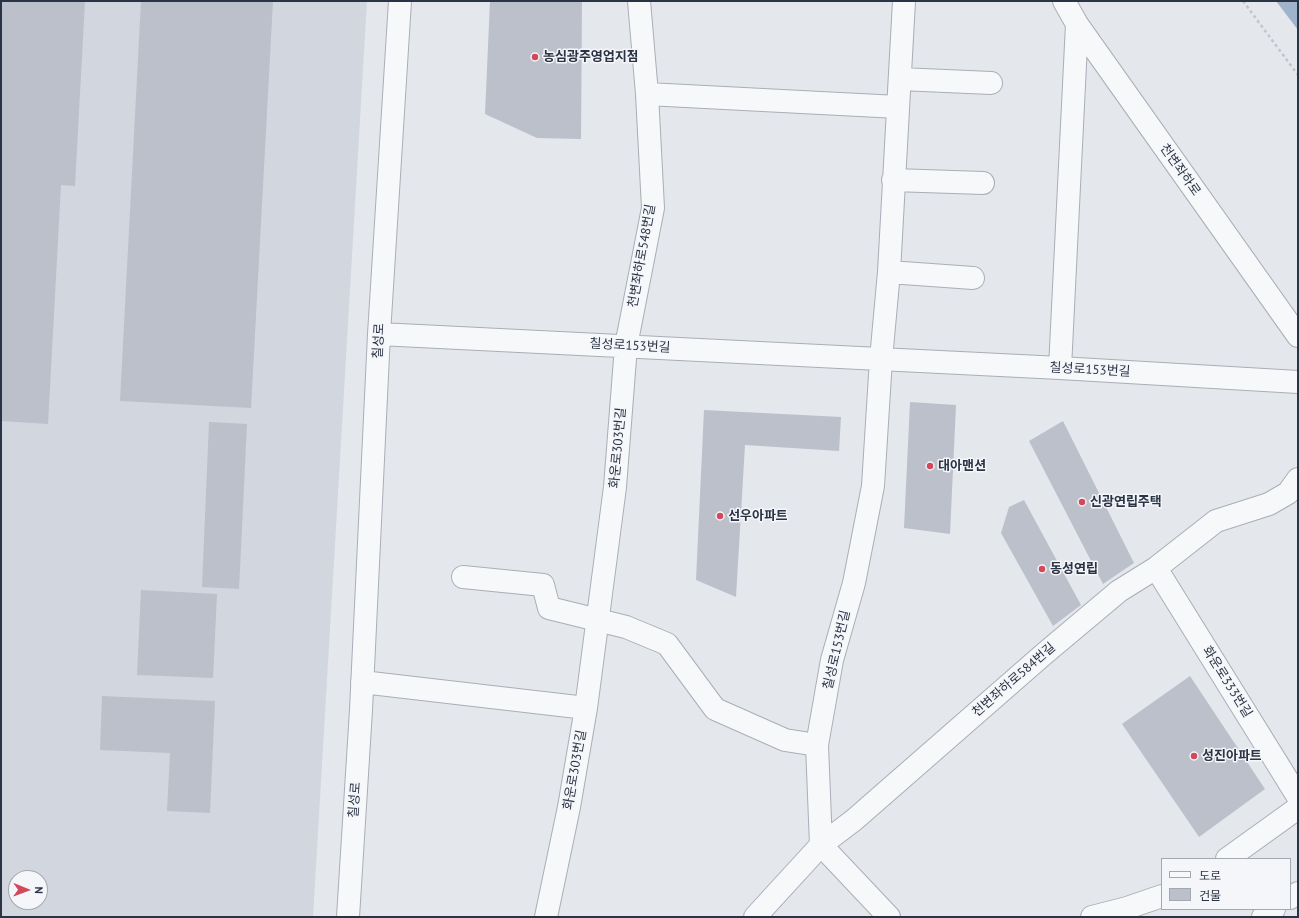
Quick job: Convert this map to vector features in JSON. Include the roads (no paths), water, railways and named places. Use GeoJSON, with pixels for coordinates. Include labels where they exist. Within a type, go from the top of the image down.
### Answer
{"type":"FeatureCollection","features":[{"type":"Feature","properties":{"kind":"street","name":"칠성로"},"geometry":{"type":"LineString","coordinates":[[348,917],[362,682],[379,334],[400,1]]}},
{"type":"Feature","properties":{"kind":"street","name":"천변좌하로548번길"},"geometry":{"type":"LineString","coordinates":[[626,346],[653,208],[647,94],[639,1]]}},
{"type":"Feature","properties":{"kind":"street","name":"칠성로153번길"},"geometry":{"type":"LineString","coordinates":[[821,845],[817,745],[832,660],[854,584],[873,486],[881,359],[889,272],[904,1]]}},
{"type":"Feature","properties":{"kind":"street","name":"천변좌하로"},"geometry":{"type":"LineString","coordinates":[[1064,1],[1076,24],[1298,336]]}},
{"type":"Feature","properties":{"kind":"street"},"geometry":{"type":"LineString","coordinates":[[1060,368],[1076,24]]}},
{"type":"Feature","properties":{"kind":"street"},"geometry":{"type":"LineString","coordinates":[[900,79],[991,83]]}},
{"type":"Feature","properties":{"kind":"street"},"geometry":{"type":"LineString","coordinates":[[647,94],[898,108]]}},
{"type":"Feature","properties":{"kind":"street"},"geometry":{"type":"LineString","coordinates":[[893,180],[983,183]]}},
{"type":"Feature","properties":{"kind":"street"},"geometry":{"type":"LineString","coordinates":[[889,272],[973,278]]}},
{"type":"Feature","properties":{"kind":"street","name":"칠성로153번길"},"geometry":{"type":"LineString","coordinates":[[379,334],[1060,368],[1298,382]]}},
{"type":"Feature","properties":{"kind":"street","name":"화운로303번길"},"geometry":{"type":"LineString","coordinates":[[546,917],[569,807],[586,708],[615,487],[626,346]]}},
{"type":"Feature","properties":{"kind":"street","name":"천변좌하로584번길"},"geometry":{"type":"LineString","coordinates":[[755,917],[821,845],[854,820],[1044,654],[1119,591],[1156,568],[1216,521],[1269,504],[1288,492],[1298,479]]}},
{"type":"Feature","properties":{"kind":"street","name":"화운로333번길"},"geometry":{"type":"LineString","coordinates":[[1156,568],[1298,797]]}},
{"type":"Feature","properties":{"kind":"street"},"geometry":{"type":"LineString","coordinates":[[463,577],[543,585],[549,608],[626,627],[666,644],[715,709],[785,740],[817,745]]}},
{"type":"Feature","properties":{"kind":"street"},"geometry":{"type":"LineString","coordinates":[[362,682],[586,708]]}},
{"type":"Feature","properties":{"kind":"street"},"geometry":{"type":"LineString","coordinates":[[1228,858],[1298,808]]}},
{"type":"Feature","properties":{"kind":"street"},"geometry":{"type":"LineString","coordinates":[[821,845],[889,917]]}},
{"type":"Feature","properties":{"kind":"street"},"geometry":{"type":"LineString","coordinates":[[1092,917],[1127,908],[1161,896]]}},
{"type":"Feature","properties":{"kind":"street"},"geometry":{"type":"LineString","coordinates":[[1263,917],[1273,910]]}},
{"type":"Feature","properties":{"kind":"water"},"geometry":{"type":"Polygon","coordinates":[[[1276,1],[1298,1],[1298,30],[1276,1]]]}},
{"type":"Feature","properties":{"kind":"place","name":"농심광주영업지점"},"geometry":{"type":"Point","coordinates":[535,57]}},
{"type":"Feature","properties":{"kind":"place","name":"대아맨션"},"geometry":{"type":"Point","coordinates":[930,466]}},
{"type":"Feature","properties":{"kind":"place","name":"신광연립주택"},"geometry":{"type":"Point","coordinates":[1082,502]}},
{"type":"Feature","properties":{"kind":"place","name":"선우아파트"},"geometry":{"type":"Point","coordinates":[720,516]}},
{"type":"Feature","properties":{"kind":"place","name":"동성연립"},"geometry":{"type":"Point","coordinates":[1042,569]}},
{"type":"Feature","properties":{"kind":"place","name":"성진아파트"},"geometry":{"type":"Point","coordinates":[1194,756]}}]}
